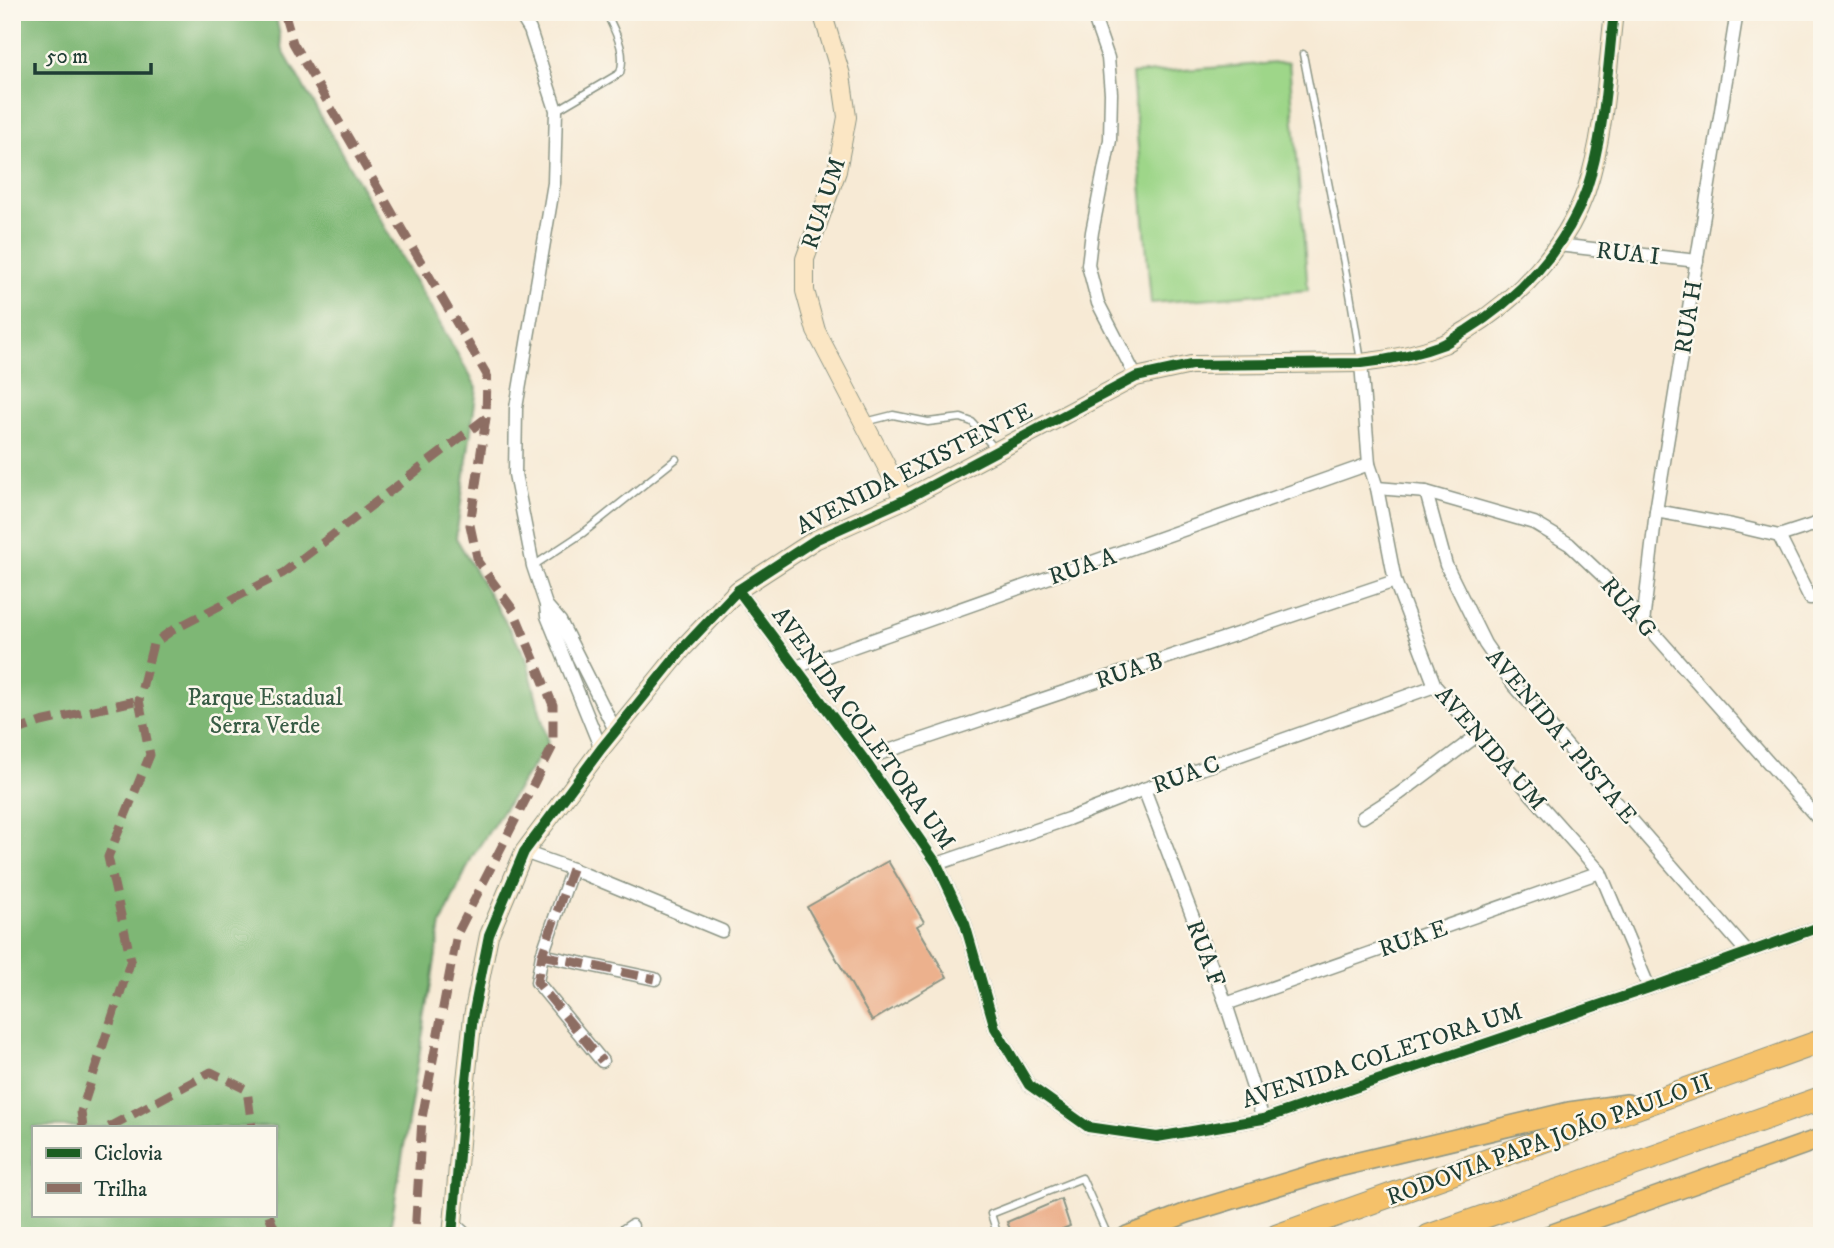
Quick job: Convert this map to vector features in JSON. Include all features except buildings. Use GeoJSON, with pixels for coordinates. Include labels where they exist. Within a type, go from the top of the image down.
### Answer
{"type":"FeatureCollection","features":[{"type":"Feature","properties":{"kind":"highway","name":"RODOVIA PAPA JOÃO PAULO II"},"geometry":{"type":"LineString","coordinates":[[1277,1236],[1822,1041]]}},
{"type":"Feature","properties":{"kind":"highway","name":"RODOVIA PAPA JOÃO PAULO II"},"geometry":{"type":"LineString","coordinates":[[1429,1236],[1822,1098]]}},
{"type":"Feature","properties":{"kind":"main road"},"geometry":{"type":"LineString","coordinates":[[1127,1236],[1187,1213],[1338,1167],[1569,1112],[1659,1100]]}},
{"type":"Feature","properties":{"kind":"main road"},"geometry":{"type":"LineString","coordinates":[[1547,1236],[1822,1138]]}},
{"type":"Feature","properties":{"kind":"street"},"geometry":{"type":"LineString","coordinates":[[519,12],[530,30],[556,110],[554,183],[516,408],[515,474],[533,566],[547,616],[601,749]]}},
{"type":"Feature","properties":{"kind":"street","name":"RUA UM"},"geometry":{"type":"LineString","coordinates":[[821,12],[841,75],[847,117],[837,171],[805,259],[805,291],[816,331],[904,500]]}},
{"type":"Feature","properties":{"kind":"street"},"geometry":{"type":"LineString","coordinates":[[1092,12],[1108,58],[1111,128],[1088,265],[1098,303],[1136,377]]}},
{"type":"Feature","properties":{"kind":"street","name":"AVENIDA EXISTENTE"},"geometry":{"type":"LineString","coordinates":[[458,1232],[463,1108],[476,1002],[489,935],[524,852],[601,749],[684,647],[738,590],[815,540],[904,500],[1136,377],[1191,365],[1361,363],[1387,360],[1445,343],[1483,320],[1527,283],[1558,246],[1585,192],[1598,142],[1614,12]]}},
{"type":"Feature","properties":{"kind":"street","name":"RUA H"},"geometry":{"type":"LineString","coordinates":[[1643,623],[1656,511],[1737,12]]}},
{"type":"Feature","properties":{"kind":"street","name":"RUA I"},"geometry":{"type":"LineString","coordinates":[[1558,246],[1698,261]]}},
{"type":"Feature","properties":{"kind":"street","name":"AVENIDA UM"},"geometry":{"type":"LineString","coordinates":[[1361,363],[1369,464],[1377,488],[1395,581],[1435,686],[1600,872],[1649,988]]}},
{"type":"Feature","properties":{"kind":"street","name":"RUA A"},"geometry":{"type":"LineString","coordinates":[[796,667],[1369,464]]}},
{"type":"Feature","properties":{"kind":"street","name":"RUA G"},"geometry":{"type":"LineString","coordinates":[[1377,488],[1426,492],[1534,523],[1569,544],[1605,578],[1822,823]]}},
{"type":"Feature","properties":{"kind":"street","name":"AVENIDA 1 PISTA E"},"geometry":{"type":"LineString","coordinates":[[1426,492],[1446,565],[1485,643],[1513,684],[1747,952]]}},
{"type":"Feature","properties":{"kind":"street"},"geometry":{"type":"LineString","coordinates":[[1656,511],[1779,536],[1822,522]]}},
{"type":"Feature","properties":{"kind":"street"},"geometry":{"type":"LineString","coordinates":[[1779,536],[1810,598],[1822,597]]}},
{"type":"Feature","properties":{"kind":"street","name":"RUA B"},"geometry":{"type":"LineString","coordinates":[[864,759],[1395,581]]}},
{"type":"Feature","properties":{"kind":"street","name":"AVENIDA COLETORA UM"},"geometry":{"type":"LineString","coordinates":[[738,590],[864,759],[937,864],[965,924],[995,1028],[1029,1085],[1088,1127],[1157,1137],[1263,1119],[1649,988],[1822,926]]}},
{"type":"Feature","properties":{"kind":"street"},"geometry":{"type":"LineString","coordinates":[[546,605],[560,621],[617,732]]}},
{"type":"Feature","properties":{"kind":"street","name":"RUA C"},"geometry":{"type":"LineString","coordinates":[[937,864],[1435,686]]}},
{"type":"Feature","properties":{"kind":"street"},"geometry":{"type":"LineString","coordinates":[[1363,817],[1478,734]]}},
{"type":"Feature","properties":{"kind":"street","name":"RUA F"},"geometry":{"type":"LineString","coordinates":[[1144,789],[1226,1004],[1263,1119]]}},
{"type":"Feature","properties":{"kind":"street"},"geometry":{"type":"LineString","coordinates":[[524,852],[722,930]]}},
{"type":"Feature","properties":{"kind":"street"},"geometry":{"type":"LineString","coordinates":[[572,869],[542,955],[537,982],[602,1061]]}},
{"type":"Feature","properties":{"kind":"street","name":"RUA E"},"geometry":{"type":"LineString","coordinates":[[1226,1004],[1600,872]]}},
{"type":"Feature","properties":{"kind":"street"},"geometry":{"type":"LineString","coordinates":[[542,955],[655,979]]}},
{"type":"Feature","properties":{"kind":"street"},"geometry":{"type":"LineString","coordinates":[[617,1236],[632,1226]]}},
{"type":"Feature","properties":{"kind":"lane"},"geometry":{"type":"LineString","coordinates":[[556,110],[620,74],[623,64],[622,51],[606,12]]}},
{"type":"Feature","properties":{"kind":"lane"},"geometry":{"type":"LineString","coordinates":[[1303,54],[1350,293],[1361,363]]}},
{"type":"Feature","properties":{"kind":"lane"},"geometry":{"type":"LineString","coordinates":[[863,423],[893,415],[928,422],[961,418],[972,422],[997,451]]}},
{"type":"Feature","properties":{"kind":"lane"},"geometry":{"type":"LineString","coordinates":[[533,566],[583,533],[676,460]]}},
{"type":"Feature","properties":{"kind":"lane"},"geometry":{"type":"LineString","coordinates":[[998,1236],[991,1214],[1082,1178],[1108,1236]]}},
{"type":"Feature","properties":{"kind":"green space","name":"Parque Estadual Serra Verde"},"geometry":{"type":"Polygon","coordinates":[[[12,12],[275,12],[283,51],[477,388],[456,538],[526,657],[548,743],[472,857],[441,924],[389,1236],[12,1236],[12,12]]]}},
{"type":"Feature","properties":{"kind":"green space"},"geometry":{"type":"Polygon","coordinates":[[[1289,62],[1308,290],[1151,303],[1132,74],[1289,62]]]}},
{"type":"Feature","properties":{"kind":"marked path"},"geometry":{"type":"LineString","coordinates":[[284,12],[293,43],[487,375],[486,418],[470,525],[478,562],[514,611],[553,705],[553,746],[457,934],[422,1118],[415,1236]]}},
{"type":"Feature","properties":{"kind":"marked path"},"geometry":{"type":"LineString","coordinates":[[83,1126],[81,1112],[131,960],[108,857],[150,755],[139,700],[153,644],[171,631],[283,573],[486,418]]}},
{"type":"Feature","properties":{"kind":"marked path"},"geometry":{"type":"LineString","coordinates":[[12,732],[41,722],[139,700]]}},
{"type":"Feature","properties":{"kind":"marked path"},"geometry":{"type":"LineString","coordinates":[[572,869],[542,955],[537,982],[602,1061]]}},
{"type":"Feature","properties":{"kind":"marked path"},"geometry":{"type":"LineString","coordinates":[[542,955],[655,979]]}},
{"type":"Feature","properties":{"kind":"marked path"},"geometry":{"type":"LineString","coordinates":[[111,1126],[211,1072],[247,1090],[252,1126]]}},
{"type":"Feature","properties":{"kind":"marked path"},"geometry":{"type":"LineString","coordinates":[[269,1216],[277,1236]]}},
{"type":"Feature","properties":{"kind":"cycle path"},"geometry":{"type":"LineString","coordinates":[[452,1236],[473,1016],[489,935],[524,852],[601,749],[684,647],[738,590],[815,540],[904,500],[1136,377],[1191,365],[1372,362],[1434,348],[1467,330],[1505,303],[1538,270],[1566,233],[1577,212],[1586,191],[1597,147],[1605,102],[1614,12]]}},
{"type":"Feature","properties":{"kind":"cycle path"},"geometry":{"type":"LineString","coordinates":[[738,590],[864,759],[937,864],[965,924],[995,1028],[1029,1085],[1088,1127],[1157,1137],[1263,1119],[1649,988],[1822,926]]}}]}
